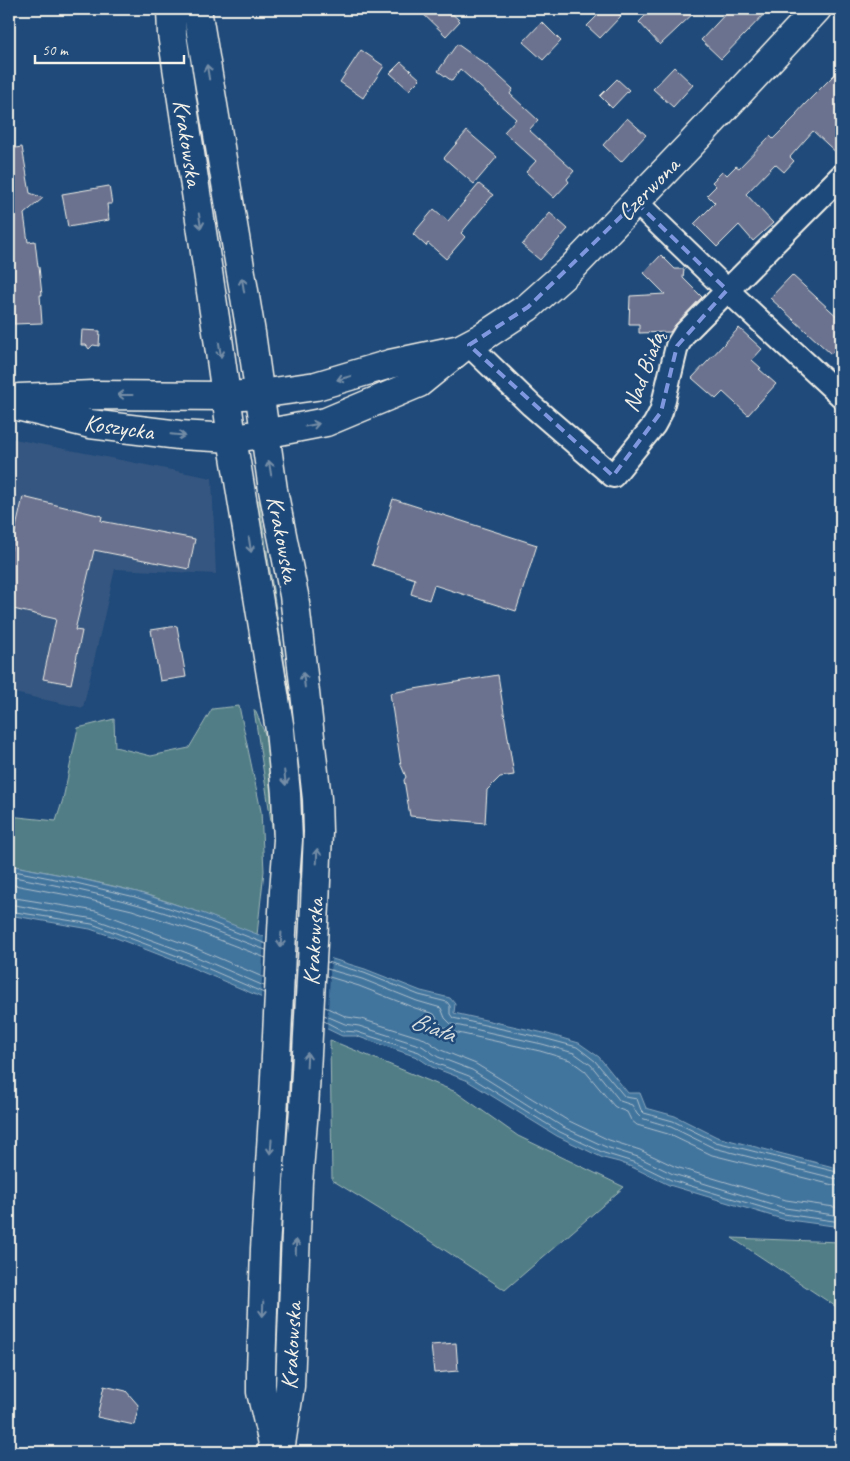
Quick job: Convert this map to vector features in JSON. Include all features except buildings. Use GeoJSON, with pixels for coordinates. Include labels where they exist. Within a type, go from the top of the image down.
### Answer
{"type":"FeatureCollection","features":[{"type":"Feature","properties":{"kind":"street","name":"Krakowska"},"geometry":{"type":"LineString","coordinates":[[171,9],[172,34],[232,438],[280,730],[286,794],[288,840],[260,1371],[261,1392],[275,1452]]}},
{"type":"Feature","properties":{"kind":"street","name":"Krakowska"},"geometry":{"type":"LineString","coordinates":[[197,9],[240,269],[273,490],[294,596],[316,790],[318,832],[315,905],[304,1109],[298,1182],[290,1386],[280,1452]]}},
{"type":"Feature","properties":{"kind":"street","name":"Czerwona"},"geometry":{"type":"LineString","coordinates":[[264,434],[326,422],[419,383],[465,346],[481,338],[528,307],[573,268],[817,9]]}},
{"type":"Feature","properties":{"kind":"street","name":"Nad Białą"},"geometry":{"type":"LineString","coordinates":[[465,346],[612,476],[654,425],[661,412],[677,346],[685,333],[841,176]]}},
{"type":"Feature","properties":{"kind":"street"},"geometry":{"type":"LineString","coordinates":[[636,202],[841,396]]}},
{"type":"Feature","properties":{"kind":"street","name":"Czerwona"},"geometry":{"type":"LineString","coordinates":[[259,394],[316,386],[390,364],[465,346]]}},
{"type":"Feature","properties":{"kind":"street"},"geometry":{"type":"LineString","coordinates":[[226,396],[259,394]]}},
{"type":"Feature","properties":{"kind":"street","name":"Koszycka"},"geometry":{"type":"LineString","coordinates":[[9,398],[93,395],[226,396]]}},
{"type":"Feature","properties":{"kind":"street","name":"Koszycka"},"geometry":{"type":"LineString","coordinates":[[9,404],[90,424],[179,435],[232,438]]}},
{"type":"Feature","properties":{"kind":"street"},"geometry":{"type":"LineString","coordinates":[[232,438],[264,434]]}},
{"type":"Feature","properties":{"kind":"highlighted area"},"geometry":{"type":"Polygon","coordinates":[[[636,202],[727,290],[677,346],[661,412],[613,476],[469,345],[528,307],[636,202]]]}},
{"type":"Feature","properties":{"kind":"shaded area"},"geometry":{"type":"Polygon","coordinates":[[[9,438],[212,478],[216,574],[115,569],[83,708],[9,692],[9,438]]]}},
{"type":"Feature","properties":{"kind":"green space"},"geometry":{"type":"Polygon","coordinates":[[[259,500],[305,793],[305,881],[297,881],[251,501],[259,500]]]}},
{"type":"Feature","properties":{"kind":"green space"},"geometry":{"type":"Polygon","coordinates":[[[239,706],[261,811],[264,871],[257,935],[137,892],[9,865],[9,816],[56,821],[63,799],[78,728],[114,719],[115,747],[151,756],[189,748],[212,709],[239,706]]]}},
{"type":"Feature","properties":{"kind":"green space"},"geometry":{"type":"Polygon","coordinates":[[[254,710],[268,741],[276,834],[273,834],[254,710]]]}},
{"type":"Feature","properties":{"kind":"green space"},"geometry":{"type":"Polygon","coordinates":[[[330,1040],[456,1092],[518,1136],[624,1187],[505,1290],[431,1241],[332,1180],[330,1040]]]}},
{"type":"Feature","properties":{"kind":"green space"},"geometry":{"type":"Polygon","coordinates":[[[285,1119],[293,1119],[279,1348],[274,1348],[285,1119]]]}},
{"type":"Feature","properties":{"kind":"green space"},"geometry":{"type":"Polygon","coordinates":[[[732,1238],[841,1242],[841,1310],[732,1238]]]}},
{"type":"Feature","properties":{"kind":"water","name":"Biała"},"geometry":{"type":"Polygon","coordinates":[[[9,865],[137,892],[205,914],[280,943],[365,969],[421,991],[450,998],[455,1004],[454,1013],[544,1033],[579,1043],[599,1057],[628,1093],[640,1093],[646,1108],[675,1116],[717,1137],[841,1169],[841,1227],[782,1219],[669,1185],[634,1168],[603,1158],[557,1136],[466,1080],[432,1067],[417,1057],[356,1036],[342,1036],[256,995],[111,936],[90,929],[9,915],[9,865]]]}},
{"type":"Feature","properties":{"kind":"pier"},"geometry":{"type":"Polygon","coordinates":[[[264,935],[331,956],[327,1031],[261,1000],[264,935]]]}}]}
